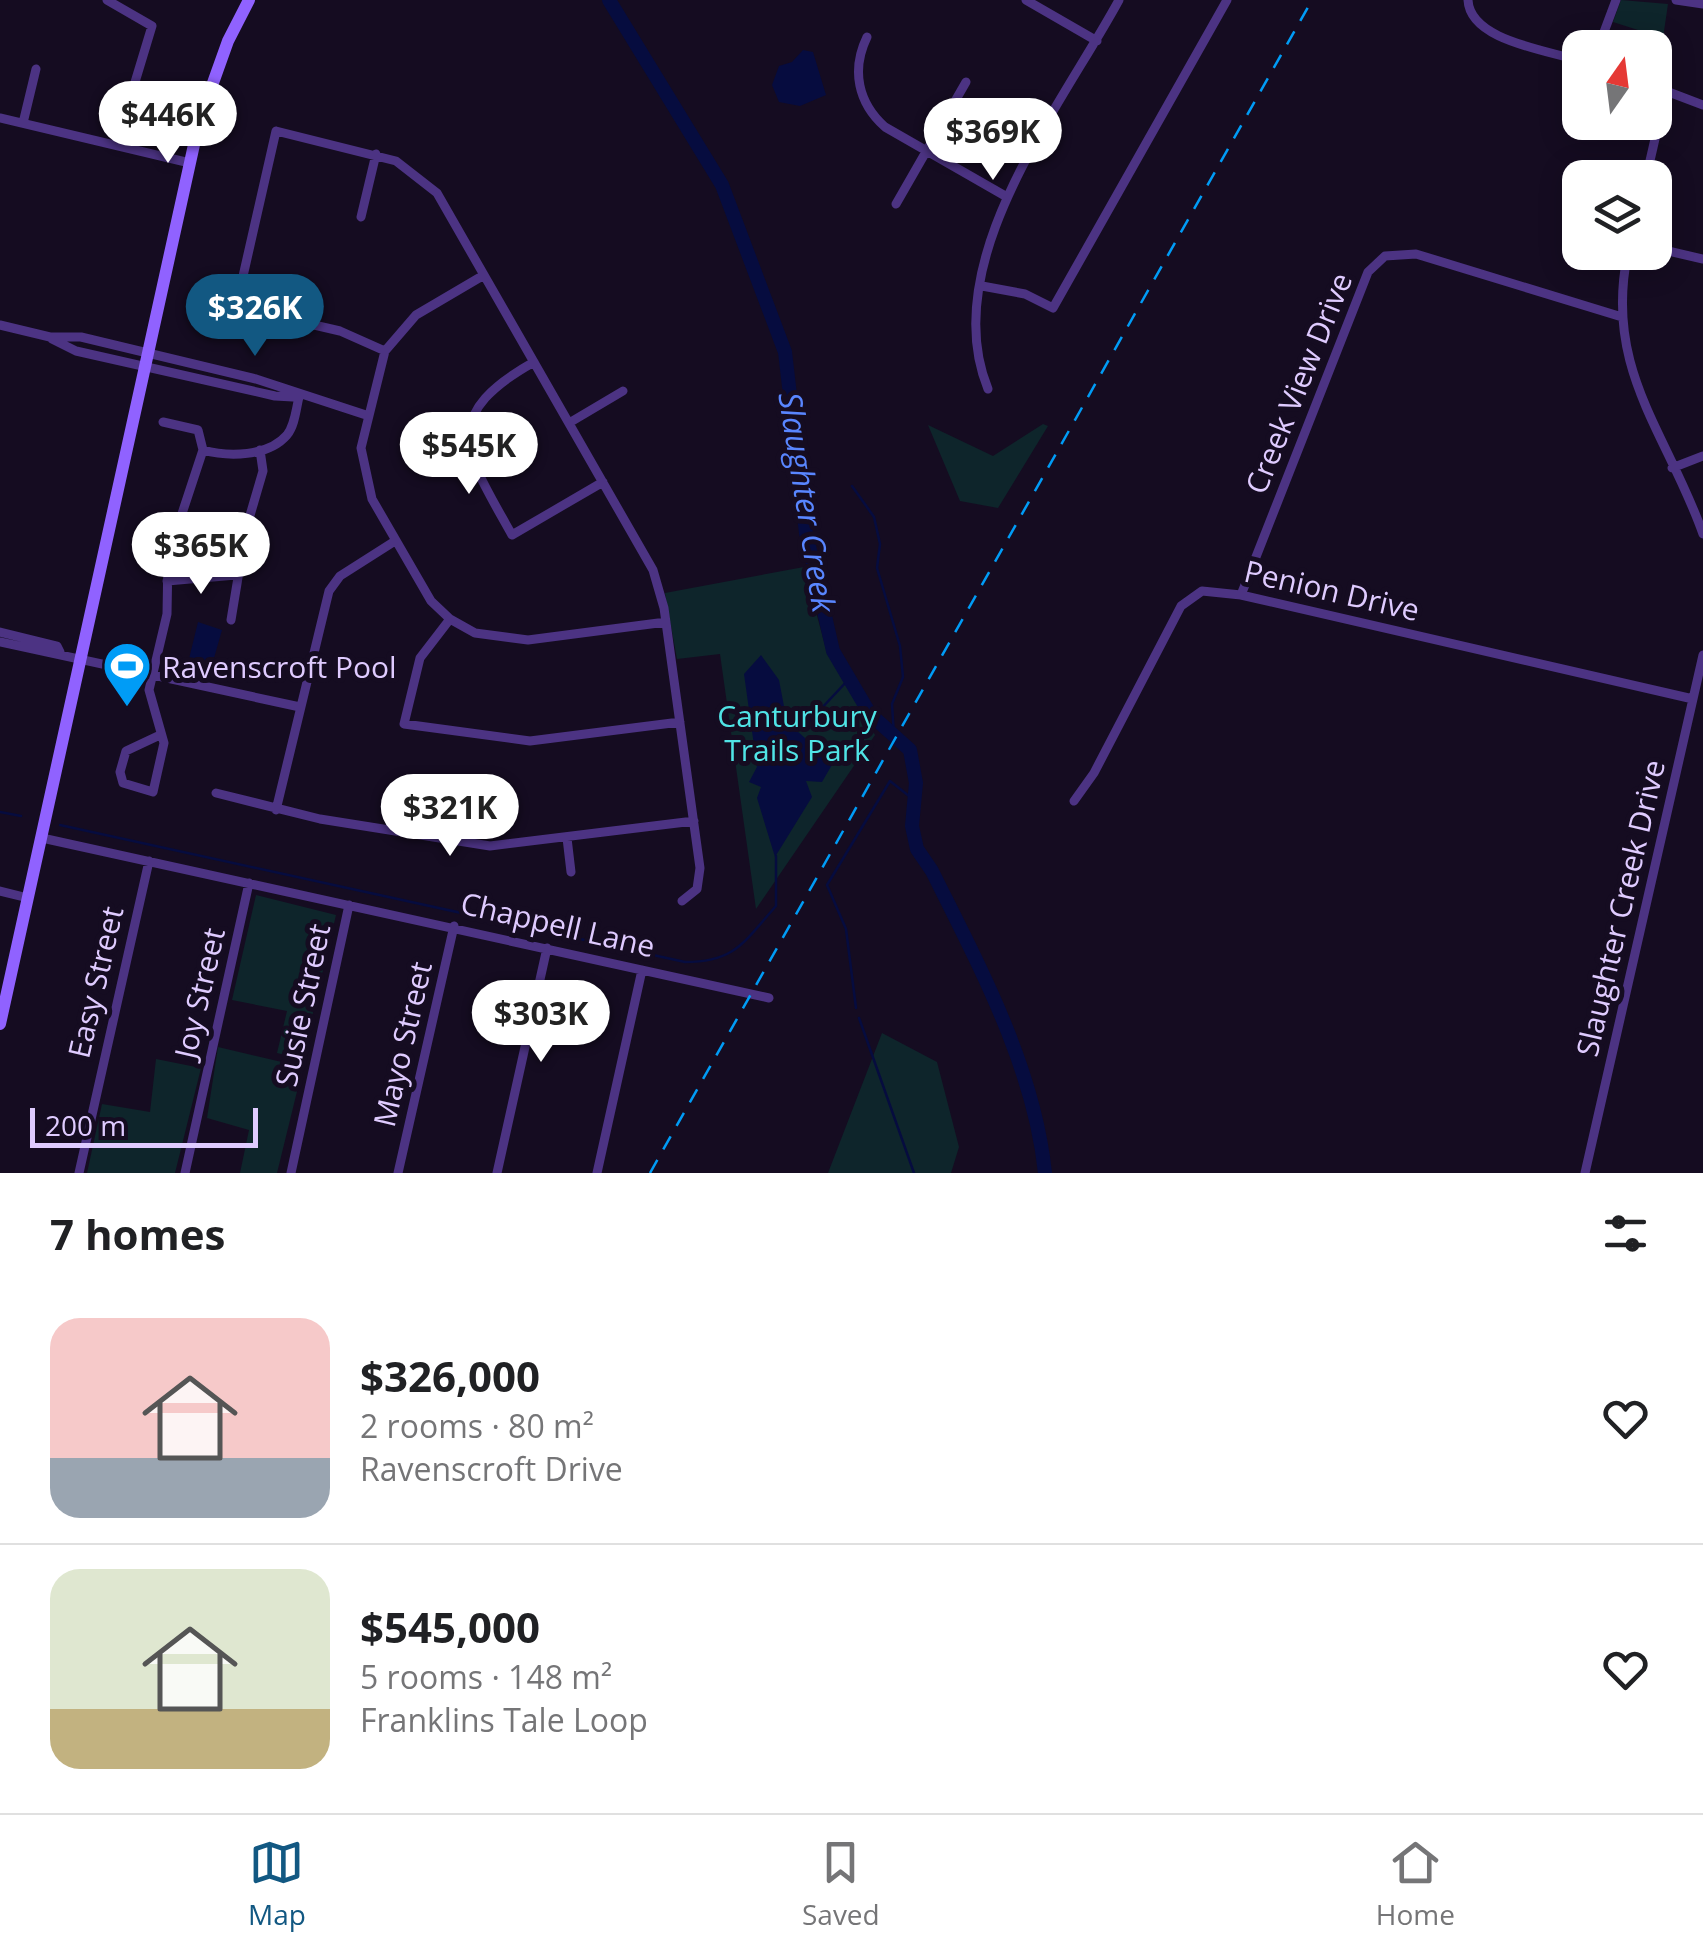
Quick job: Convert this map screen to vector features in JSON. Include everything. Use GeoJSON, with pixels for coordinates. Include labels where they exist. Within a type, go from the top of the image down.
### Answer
{"type":"FeatureCollection","features":[{"type":"Feature","properties":{"kind":"main road"},"geometry":{"type":"LineString","coordinates":[[0,1024],[190,163],[216,69],[249,0]]}},
{"type":"Feature","properties":{"kind":"street"},"geometry":{"type":"LineString","coordinates":[[108,0],[152,26],[116,145]]}},
{"type":"Feature","properties":{"kind":"street"},"geometry":{"type":"LineString","coordinates":[[1026,0],[1097,41]]}},
{"type":"Feature","properties":{"kind":"street"},"geometry":{"type":"LineString","coordinates":[[988,389],[974,340],[992,230],[1119,0]]}},
{"type":"Feature","properties":{"kind":"street"},"geometry":{"type":"LineString","coordinates":[[982,286],[1025,294],[1054,308],[1227,0]]}},
{"type":"Feature","properties":{"kind":"street"},"geometry":{"type":"LineString","coordinates":[[1468,0],[1475,20],[1488,30],[1562,54]]}},
{"type":"Feature","properties":{"kind":"street"},"geometry":{"type":"LineString","coordinates":[[1605,30],[1616,0]]}},
{"type":"Feature","properties":{"kind":"street"},"geometry":{"type":"LineString","coordinates":[[1681,0],[1703,4]]}},
{"type":"Feature","properties":{"kind":"street"},"geometry":{"type":"LineString","coordinates":[[867,37],[858,64],[864,102],[885,127],[1008,197]]}},
{"type":"Feature","properties":{"kind":"street"},"geometry":{"type":"LineString","coordinates":[[22,123],[36,69]]}},
{"type":"Feature","properties":{"kind":"street"},"geometry":{"type":"LineString","coordinates":[[896,204],[966,82]]}},
{"type":"Feature","properties":{"kind":"street"},"geometry":{"type":"LineString","coordinates":[[1672,93],[1703,105]]}},
{"type":"Feature","properties":{"kind":"street"},"geometry":{"type":"LineString","coordinates":[[0,118],[190,163]]}},
{"type":"Feature","properties":{"kind":"street"},"geometry":{"type":"LineString","coordinates":[[385,351],[340,332],[236,307],[276,131],[376,154],[405,165],[430,185],[652,570],[666,622],[700,878],[693,894],[682,902]]}},
{"type":"Feature","properties":{"kind":"street"},"geometry":{"type":"LineString","coordinates":[[361,218],[376,154]]}},
{"type":"Feature","properties":{"kind":"street"},"geometry":{"type":"LineString","coordinates":[[1672,252],[1703,259]]}},
{"type":"Feature","properties":{"kind":"street","name":"Creek View Drive"},"geometry":{"type":"LineString","coordinates":[[1241,595],[1368,272],[1386,256],[1416,254],[1622,317]]}},
{"type":"Feature","properties":{"kind":"street"},"geometry":{"type":"LineString","coordinates":[[1626,270],[1622,317],[1632,380],[1703,534]]}},
{"type":"Feature","properties":{"kind":"street"},"geometry":{"type":"LineString","coordinates":[[484,275],[416,315],[385,351],[366,415],[362,468],[372,499],[432,600],[450,619],[486,637],[518,641],[666,622]]}},
{"type":"Feature","properties":{"kind":"street"},"geometry":{"type":"LineString","coordinates":[[0,326],[50,337],[81,337],[148,361],[256,380],[366,415]]}},
{"type":"Feature","properties":{"kind":"street"},"geometry":{"type":"LineString","coordinates":[[534,362],[488,392],[469,433],[472,461],[512,535],[604,482]]}},
{"type":"Feature","properties":{"kind":"street"},"geometry":{"type":"LineString","coordinates":[[569,422],[624,392]]}},
{"type":"Feature","properties":{"kind":"street"},"geometry":{"type":"LineString","coordinates":[[203,450],[235,455],[260,450],[289,433],[299,396]]}},
{"type":"Feature","properties":{"kind":"street"},"geometry":{"type":"LineString","coordinates":[[160,735],[126,751],[120,772],[123,783],[153,792],[163,748],[160,735],[148,696],[166,614],[176,524],[203,450],[198,430],[163,422]]}},
{"type":"Feature","properties":{"kind":"street"},"geometry":{"type":"LineString","coordinates":[[231,620],[236,575],[264,471],[260,450]]}},
{"type":"Feature","properties":{"kind":"street"},"geometry":{"type":"LineString","coordinates":[[1672,468],[1703,456]]}},
{"type":"Feature","properties":{"kind":"street"},"geometry":{"type":"LineString","coordinates":[[276,810],[323,609],[334,584],[395,541]]}},
{"type":"Feature","properties":{"kind":"street"},"geometry":{"type":"LineString","coordinates":[[167,581],[236,575]]}},
{"type":"Feature","properties":{"kind":"street","name":"Penion Drive"},"geometry":{"type":"LineString","coordinates":[[1074,800],[1094,773],[1181,606],[1202,591],[1241,595],[1693,700]]}},
{"type":"Feature","properties":{"kind":"street"},"geometry":{"type":"LineString","coordinates":[[450,619],[416,667],[404,724],[530,742],[680,722]]}},
{"type":"Feature","properties":{"kind":"street"},"geometry":{"type":"LineString","coordinates":[[0,632],[57,646],[60,652]]}},
{"type":"Feature","properties":{"kind":"street"},"geometry":{"type":"LineString","coordinates":[[0,642],[153,672],[300,707]]}},
{"type":"Feature","properties":{"kind":"street","name":"Slaughter Creek Drive"},"geometry":{"type":"LineString","coordinates":[[1585,1173],[1703,655]]}},
{"type":"Feature","properties":{"kind":"street"},"geometry":{"type":"LineString","coordinates":[[216,793],[276,810],[490,846],[694,820]]}},
{"type":"Feature","properties":{"kind":"street","name":"Chappell Lane"},"geometry":{"type":"LineString","coordinates":[[42,838],[769,998]]}},
{"type":"Feature","properties":{"kind":"street"},"geometry":{"type":"LineString","coordinates":[[567,838],[570,872]]}},
{"type":"Feature","properties":{"kind":"street","name":"Easy Street"},"geometry":{"type":"LineString","coordinates":[[79,1173],[148,861]]}},
{"type":"Feature","properties":{"kind":"street","name":"Joy Street"},"geometry":{"type":"LineString","coordinates":[[185,1173],[250,883]]}},
{"type":"Feature","properties":{"kind":"street"},"geometry":{"type":"LineString","coordinates":[[0,891],[28,898]]}},
{"type":"Feature","properties":{"kind":"street","name":"Susie Street"},"geometry":{"type":"LineString","coordinates":[[290,1173],[350,906]]}},
{"type":"Feature","properties":{"kind":"street","name":"Mayo Street"},"geometry":{"type":"LineString","coordinates":[[398,1173],[454,926]]}},
{"type":"Feature","properties":{"kind":"street"},"geometry":{"type":"LineString","coordinates":[[497,1173],[547,948]]}},
{"type":"Feature","properties":{"kind":"street"},"geometry":{"type":"LineString","coordinates":[[597,1173],[642,970]]}},
{"type":"Feature","properties":{"kind":"green space"},"geometry":{"type":"Polygon","coordinates":[[[1621,0],[1668,4],[1664,30],[1638,30],[1613,22],[1621,0]]]}},
{"type":"Feature","properties":{"kind":"green space"},"geometry":{"type":"Polygon","coordinates":[[[1043,424],[1048,426],[998,508],[960,501],[928,425],[993,456],[1043,424]]]}},
{"type":"Feature","properties":{"kind":"green space","name":"Canturbury Trails Park"},"geometry":{"type":"Polygon","coordinates":[[[804,567],[827,653],[875,735],[756,909],[720,654],[677,659],[665,593],[804,567]]]}},
{"type":"Feature","properties":{"kind":"green space"},"geometry":{"type":"Polygon","coordinates":[[[256,895],[336,915],[302,1059],[277,1053],[287,1011],[232,1000],[256,895]]]}},
{"type":"Feature","properties":{"kind":"green space"},"geometry":{"type":"Polygon","coordinates":[[[882,1033],[937,1062],[959,1147],[951,1173],[828,1173],[882,1033]]]}},
{"type":"Feature","properties":{"kind":"green space"},"geometry":{"type":"Polygon","coordinates":[[[218,1047],[303,1067],[277,1173],[240,1173],[249,1130],[207,1118],[218,1047]]]}},
{"type":"Feature","properties":{"kind":"green space"},"geometry":{"type":"Polygon","coordinates":[[[156,1059],[201,1068],[175,1173],[87,1173],[102,1104],[150,1112],[156,1059]]]}},
{"type":"Feature","properties":{"kind":"shaded area"},"geometry":{"type":"Polygon","coordinates":[[[803,50],[813,52],[826,95],[800,106],[779,102],[772,85],[779,66],[792,62],[803,50]]]}},
{"type":"Feature","properties":{"kind":"shaded area"},"geometry":{"type":"Polygon","coordinates":[[[198,622],[222,630],[210,672],[187,667],[198,622]]]}},
{"type":"Feature","properties":{"kind":"shaded area"},"geometry":{"type":"Polygon","coordinates":[[[761,655],[779,680],[787,722],[833,763],[822,782],[806,781],[812,797],[775,857],[757,798],[761,787],[749,782],[757,767],[744,674],[761,655]]]}},
{"type":"Feature","properties":{"kind":"waterway","name":"Slaughter Creek"},"geometry":{"type":"LineString","coordinates":[[609,0],[722,185],[785,352],[806,533],[833,651],[870,714],[910,750],[916,783],[912,826],[917,849],[932,871],[1002,1017],[1029,1094],[1045,1173]]}},
{"type":"Feature","properties":{"kind":"waterway"},"geometry":{"type":"LineString","coordinates":[[852,486],[874,517],[880,544],[877,568],[900,646],[903,677],[892,704],[894,736]]}},
{"type":"Feature","properties":{"kind":"waterway"},"geometry":{"type":"LineString","coordinates":[[803,728],[849,679]]}},
{"type":"Feature","properties":{"kind":"waterway"},"geometry":{"type":"LineString","coordinates":[[856,1008],[846,929],[827,885],[890,781],[914,800]]}},
{"type":"Feature","properties":{"kind":"waterway"},"geometry":{"type":"LineString","coordinates":[[0,812],[21,816]]}},
{"type":"Feature","properties":{"kind":"waterway"},"geometry":{"type":"LineString","coordinates":[[60,825],[685,962],[716,958],[737,948],[776,906],[776,856]]}},
{"type":"Feature","properties":{"kind":"waterway"},"geometry":{"type":"LineString","coordinates":[[859,1018],[914,1173]]}},
{"type":"Feature","properties":{"kind":"railway"},"geometry":{"type":"LineString","coordinates":[[650,1173],[1312,0]]}},
{"type":"Feature","properties":{"kind":"place","name":"Ravenscroft Pool"},"geometry":{"type":"Point","coordinates":[127,708]}}]}
